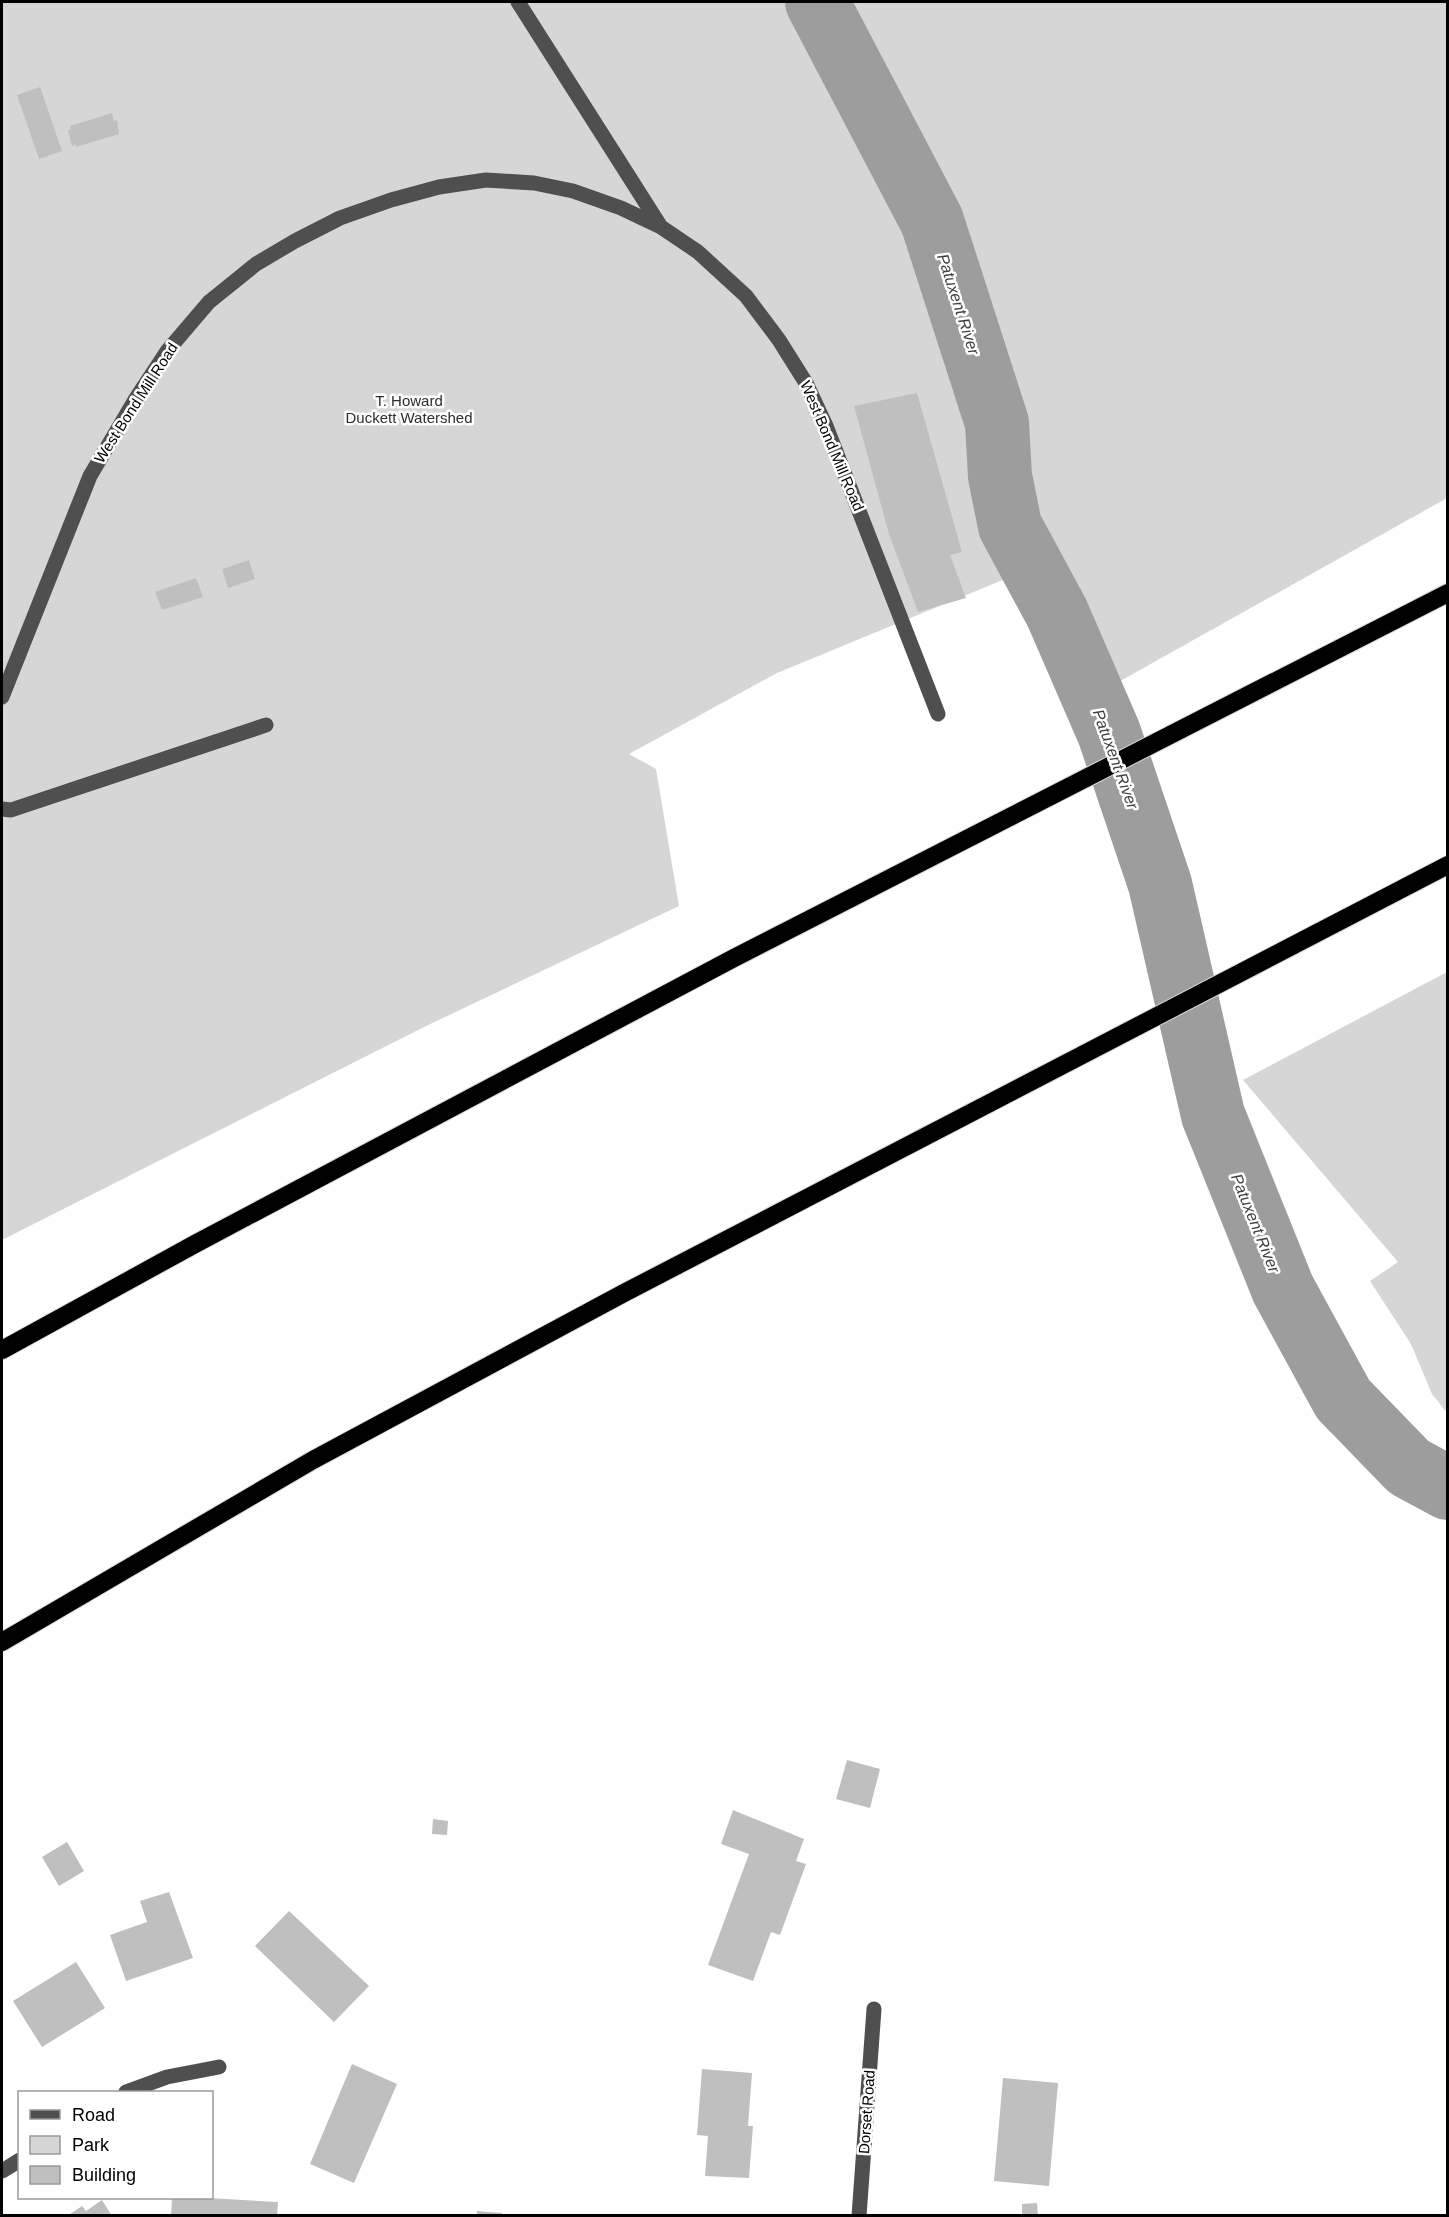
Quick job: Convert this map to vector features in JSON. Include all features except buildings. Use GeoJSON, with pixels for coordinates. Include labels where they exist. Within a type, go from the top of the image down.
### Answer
{"type":"FeatureCollection","features":[{"type":"Feature","properties":{"kind":"highway"},"geometry":{"type":"LineString","coordinates":[[2,1350],[195,1244],[734,958],[1448,592]]}},
{"type":"Feature","properties":{"kind":"highway"},"geometry":{"type":"LineString","coordinates":[[2,1642],[313,1460],[831,1184],[1448,865]]}},
{"type":"Feature","properties":{"kind":"street"},"geometry":{"type":"LineString","coordinates":[[518,2],[661,227]]}},
{"type":"Feature","properties":{"kind":"street","name":"West Bond Mill Road"},"geometry":{"type":"LineString","coordinates":[[2,697],[90,476],[168,350],[209,302],[256,264],[340,218],[391,200],[439,187],[486,180],[534,183],[573,191],[621,208],[661,227],[698,252],[746,296],[779,340],[806,383],[826,426],[938,714]]}},
{"type":"Feature","properties":{"kind":"street"},"geometry":{"type":"LineString","coordinates":[[2,810],[11,810],[266,725]]}},
{"type":"Feature","properties":{"kind":"street","name":"Dorset Road"},"geometry":{"type":"LineString","coordinates":[[859,2216],[874,2009]]}},
{"type":"Feature","properties":{"kind":"street"},"geometry":{"type":"LineString","coordinates":[[129,2091],[167,2077],[219,2067]]}},
{"type":"Feature","properties":{"kind":"street"},"geometry":{"type":"LineString","coordinates":[[2,2171],[18,2161]]}},
{"type":"Feature","properties":{"kind":"green space","name":"T. Howard Duckett Watershed"},"geometry":{"type":"Polygon","coordinates":[[[2,2],[1447,2],[1447,498],[1081,703],[1010,577],[777,673],[629,754],[656,769],[679,906],[426,1026],[2,1240],[2,2]]]}},
{"type":"Feature","properties":{"kind":"green space"},"geometry":{"type":"Polygon","coordinates":[[[1447,972],[1447,1413],[1432,1394],[1411,1344],[1370,1281],[1398,1262],[1243,1080],[1447,972]]]}},
{"type":"Feature","properties":{"kind":"waterway","name":"Patuxent River"},"geometry":{"type":"LineString","coordinates":[[817,2],[932,221],[997,423],[1000,476],[1010,526],[1057,613],[1109,733],[1160,884],[1213,1115],[1283,1289],[1343,1399],[1409,1467],[1448,1488]]}}]}
